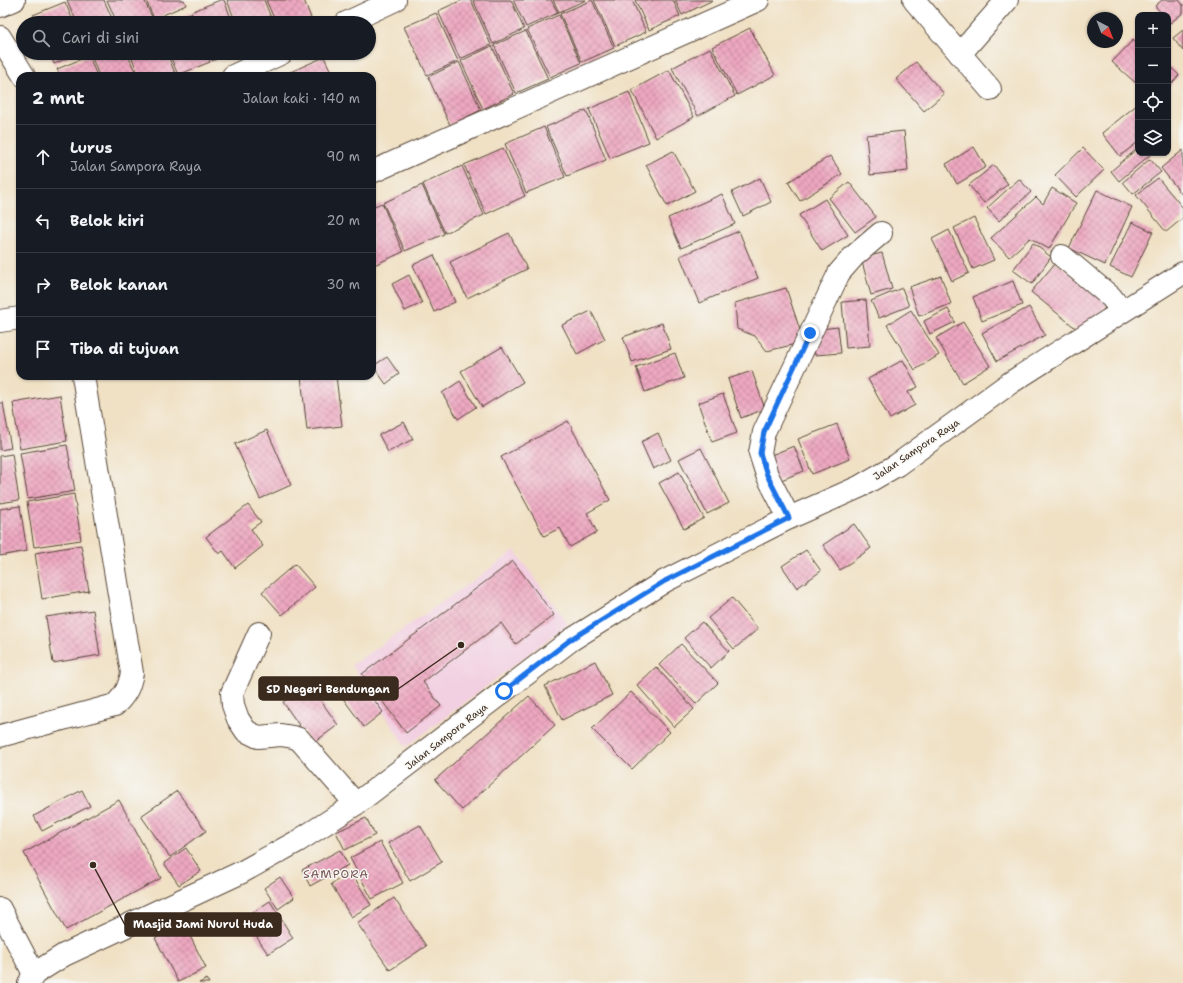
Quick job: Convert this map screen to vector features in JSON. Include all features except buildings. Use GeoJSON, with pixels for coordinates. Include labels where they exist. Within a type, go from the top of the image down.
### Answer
{"type":"FeatureCollection","features":[{"type":"Feature","properties":{"kind":"street"},"geometry":{"type":"LineString","coordinates":[[0,6],[14,0]]}},
{"type":"Feature","properties":{"kind":"street"},"geometry":{"type":"LineString","coordinates":[[361,16],[395,0]]}},
{"type":"Feature","properties":{"kind":"street"},"geometry":{"type":"LineString","coordinates":[[376,170],[758,0]]}},
{"type":"Feature","properties":{"kind":"street"},"geometry":{"type":"LineString","coordinates":[[914,0],[990,89]]}},
{"type":"Feature","properties":{"kind":"street"},"geometry":{"type":"LineString","coordinates":[[960,54],[1007,0]]}},
{"type":"Feature","properties":{"kind":"street"},"geometry":{"type":"LineString","coordinates":[[0,37],[22,72]]}},
{"type":"Feature","properties":{"kind":"street"},"geometry":{"type":"LineString","coordinates":[[242,72],[267,60]]}},
{"type":"Feature","properties":{"kind":"street"},"geometry":{"type":"LineString","coordinates":[[789,518],[767,475],[760,453],[764,432],[839,273],[854,256],[881,233]]}},
{"type":"Feature","properties":{"kind":"street"},"geometry":{"type":"LineString","coordinates":[[1062,256],[1111,297],[1122,311]]}},
{"type":"Feature","properties":{"kind":"street","name":"Jalan Sampora Raya"},"geometry":{"type":"LineString","coordinates":[[31,978],[64,955],[242,872],[298,841],[356,804],[570,640],[665,581],[789,518],[859,487],[897,465],[1010,384],[1183,273]]}},
{"type":"Feature","properties":{"kind":"street"},"geometry":{"type":"LineString","coordinates":[[0,320],[16,318]]}},
{"type":"Feature","properties":{"kind":"street"},"geometry":{"type":"LineString","coordinates":[[0,736],[115,705],[124,696],[130,686],[132,673],[84,380]]}},
{"type":"Feature","properties":{"kind":"street"},"geometry":{"type":"LineString","coordinates":[[259,633],[232,693],[233,705],[238,720],[246,731],[258,737],[281,735],[299,739],[356,804]]}},
{"type":"Feature","properties":{"kind":"street"},"geometry":{"type":"LineString","coordinates":[[0,909],[31,978]]}},
{"type":"Feature","properties":{"kind":"shaded area"},"geometry":{"type":"Polygon","coordinates":[[[515,551],[568,624],[406,747],[352,665],[515,551]]]}},
{"type":"Feature","properties":{"kind":"place","name":"SD Negeri Bendungan"},"geometry":{"type":"Point","coordinates":[461,645]}},
{"type":"Feature","properties":{"kind":"place","name":"Masjid Jami Nurul Huda"},"geometry":{"type":"Point","coordinates":[93,865]}},
{"type":"Feature","properties":{"kind":"district","name":"SAMPORA"},"geometry":{"type":"Point","coordinates":[336,874]}},
{"type":"Feature","properties":{"kind":"route"},"geometry":{"type":"LineString","coordinates":[[504,691],[570,640],[665,581],[789,518],[767,475],[760,453],[764,432],[810,333]]}}]}
